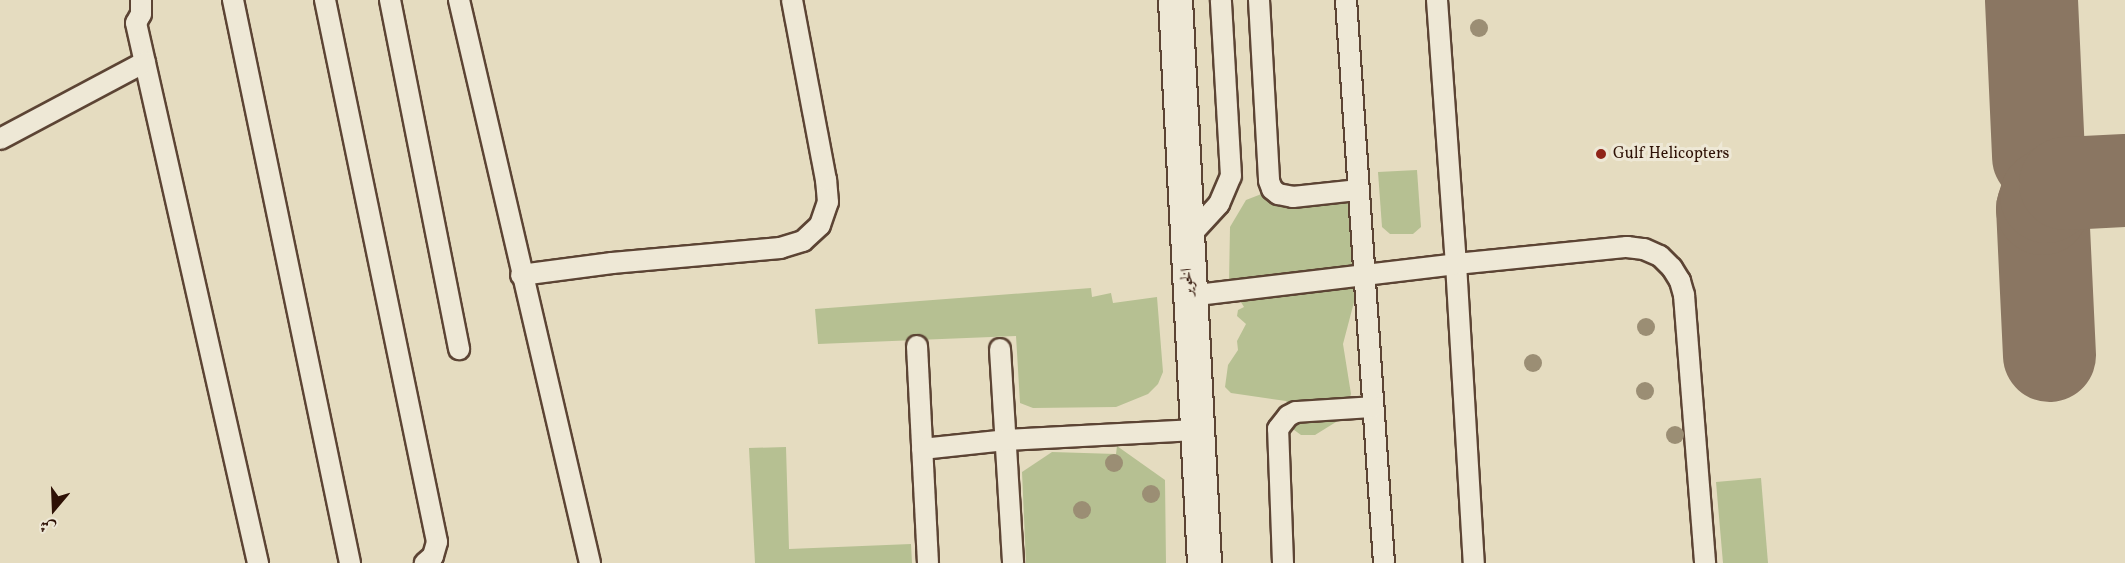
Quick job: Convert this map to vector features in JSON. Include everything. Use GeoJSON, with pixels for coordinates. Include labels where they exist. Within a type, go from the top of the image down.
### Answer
{"type":"FeatureCollection","features":[{"type":"Feature","properties":{"kind":"street","name":"الخوير"},"geometry":{"type":"LineString","coordinates":[[1175,0],[1204,563]]}},
{"type":"Feature","properties":{"kind":"lane"},"geometry":{"type":"LineString","coordinates":[[141,0],[141,14],[136,22],[258,563]]}},
{"type":"Feature","properties":{"kind":"lane"},"geometry":{"type":"LineString","coordinates":[[232,0],[350,563]]}},
{"type":"Feature","properties":{"kind":"lane"},"geometry":{"type":"LineString","coordinates":[[325,0],[437,542],[433,556],[425,563]]}},
{"type":"Feature","properties":{"kind":"lane"},"geometry":{"type":"LineString","coordinates":[[390,0],[459,349]]}},
{"type":"Feature","properties":{"kind":"lane"},"geometry":{"type":"LineString","coordinates":[[459,0],[521,275],[590,563]]}},
{"type":"Feature","properties":{"kind":"lane"},"geometry":{"type":"LineString","coordinates":[[521,275],[612,263],[780,248],[803,241],[820,225],[828,202],[826,180],[792,0]]}},
{"type":"Feature","properties":{"kind":"lane"},"geometry":{"type":"LineString","coordinates":[[1186,240],[1219,204],[1231,176],[1221,0]]}},
{"type":"Feature","properties":{"kind":"lane"},"geometry":{"type":"LineString","coordinates":[[1259,0],[1269,181],[1272,189],[1278,194],[1293,197],[1357,190]]}},
{"type":"Feature","properties":{"kind":"lane"},"geometry":{"type":"LineString","coordinates":[[1346,0],[1357,190],[1384,563]]}},
{"type":"Feature","properties":{"kind":"lane"},"geometry":{"type":"LineString","coordinates":[[1437,0],[1474,563]]}},
{"type":"Feature","properties":{"kind":"lane"},"geometry":{"type":"LineString","coordinates":[[0,139],[145,62]]}},
{"type":"Feature","properties":{"kind":"lane"},"geometry":{"type":"LineString","coordinates":[[1189,296],[1456,264],[1628,247],[1652,252],[1672,268],[1684,295],[1705,563]]}},
{"type":"Feature","properties":{"kind":"lane"},"geometry":{"type":"LineString","coordinates":[[916,346],[928,563]]}},
{"type":"Feature","properties":{"kind":"lane"},"geometry":{"type":"LineString","coordinates":[[1000,349],[1013,563]]}},
{"type":"Feature","properties":{"kind":"lane"},"geometry":{"type":"LineString","coordinates":[[1283,563],[1277,445],[1278,429],[1282,422],[1296,412],[1373,407]]}},
{"type":"Feature","properties":{"kind":"lane"},"geometry":{"type":"LineString","coordinates":[[922,449],[1006,440],[1196,430]]}},
{"type":"Feature","properties":{"kind":"green space"},"geometry":{"type":"Polygon","coordinates":[[[1417,170],[1421,227],[1413,234],[1390,234],[1382,227],[1378,172],[1417,170]]]}},
{"type":"Feature","properties":{"kind":"green space"},"geometry":{"type":"Polygon","coordinates":[[[1264,193],[1330,196],[1351,201],[1359,283],[1343,344],[1351,394],[1345,412],[1336,422],[1315,435],[1301,435],[1290,427],[1291,406],[1286,401],[1231,393],[1225,387],[1228,365],[1238,350],[1237,341],[1246,324],[1237,316],[1238,310],[1244,307],[1229,283],[1230,227],[1246,200],[1264,193]]]}},
{"type":"Feature","properties":{"kind":"green space"},"geometry":{"type":"Polygon","coordinates":[[[1091,288],[1092,297],[1111,293],[1113,303],[1157,297],[1163,372],[1158,384],[1148,394],[1116,407],[1033,408],[1020,403],[1016,336],[818,344],[815,309],[1091,288]]]}},
{"type":"Feature","properties":{"kind":"green space"},"geometry":{"type":"Polygon","coordinates":[[[1117,446],[1165,480],[1166,563],[1026,563],[1022,472],[1052,452],[1116,454],[1117,446]]]}},
{"type":"Feature","properties":{"kind":"green space"},"geometry":{"type":"Polygon","coordinates":[[[786,447],[789,549],[911,544],[912,563],[755,563],[749,448],[786,447]]]}},
{"type":"Feature","properties":{"kind":"green space"},"geometry":{"type":"Polygon","coordinates":[[[1761,478],[1768,563],[1723,563],[1716,482],[1761,478]]]}},
{"type":"Feature","properties":{"kind":"taxiway"},"geometry":{"type":"LineString","coordinates":[[2031,0],[2038,157]]}},
{"type":"Feature","properties":{"kind":"taxiway"},"geometry":{"type":"LineString","coordinates":[[2049,355],[2042,208],[2046,196],[2065,183],[2125,180]]}},
{"type":"Feature","properties":{"kind":"place","name":"Gulf Helicopters"},"geometry":{"type":"Point","coordinates":[1601,154]}}]}
